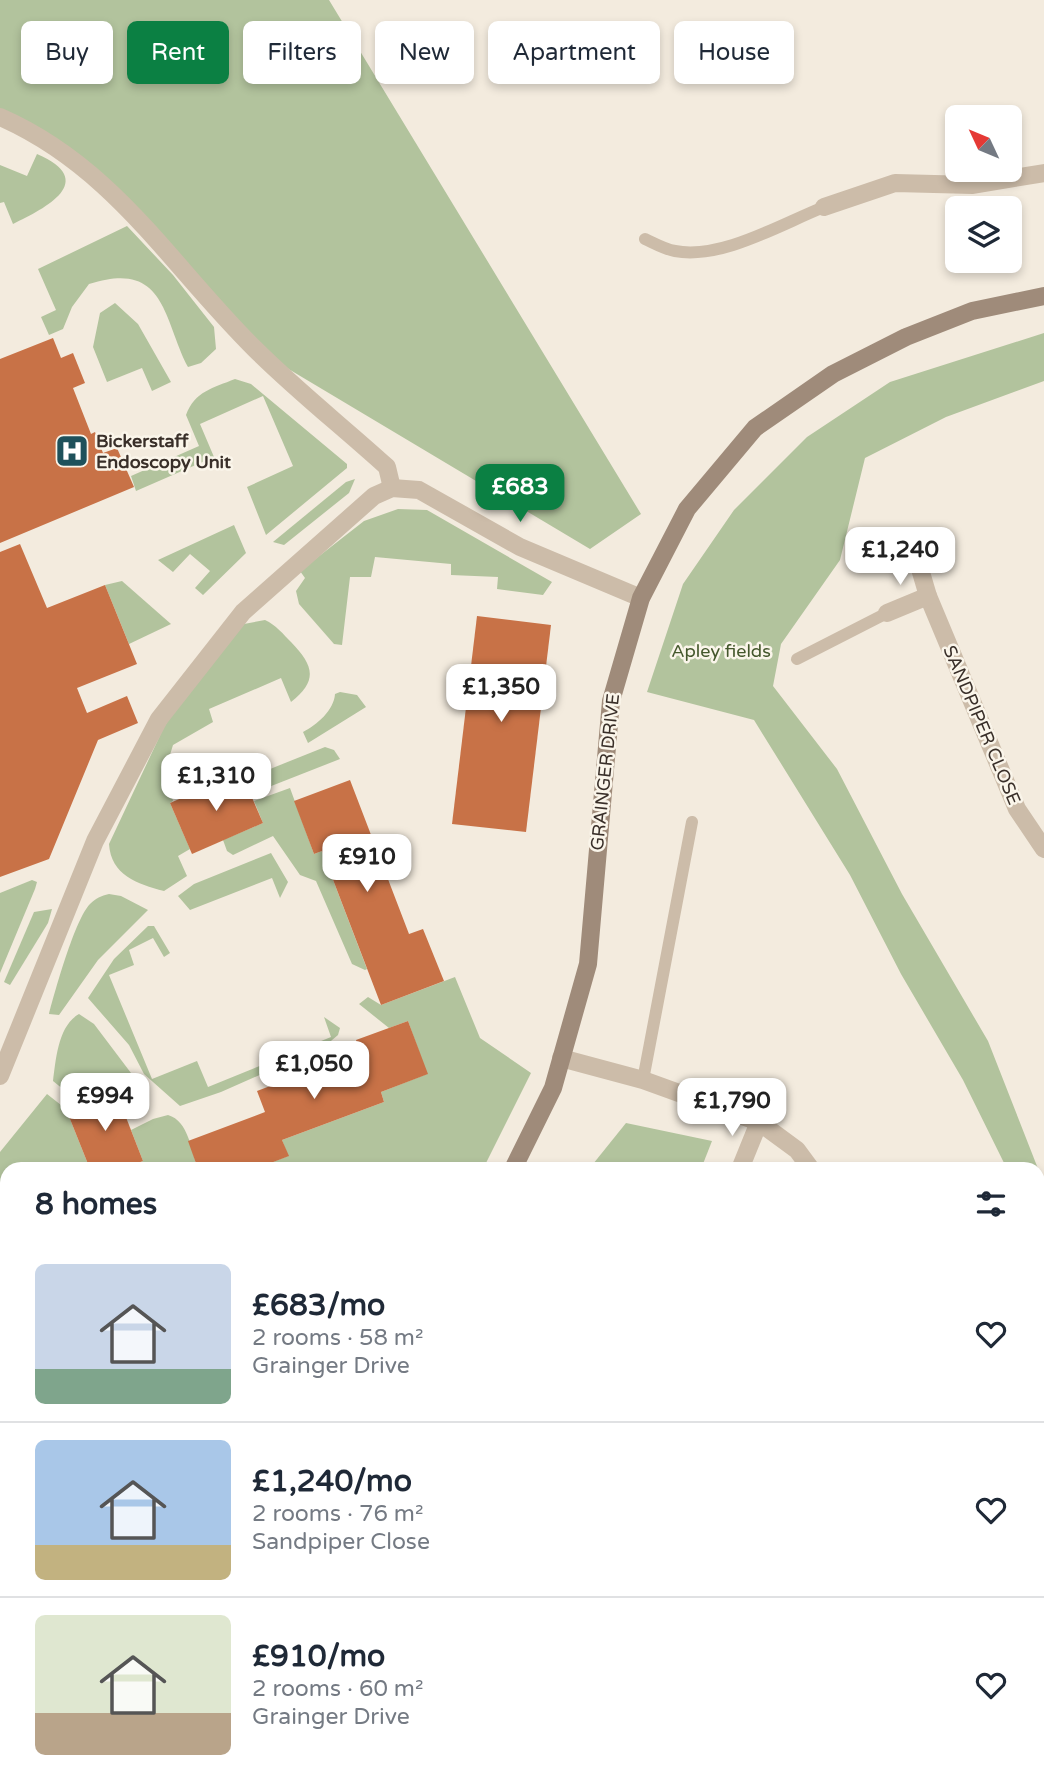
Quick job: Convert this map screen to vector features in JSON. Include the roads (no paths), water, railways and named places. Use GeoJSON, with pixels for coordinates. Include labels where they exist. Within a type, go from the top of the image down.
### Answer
{"type":"FeatureCollection","features":[{"type":"Feature","properties":{"kind":"street"},"geometry":{"type":"LineString","coordinates":[[0,117],[86,167],[148,229],[255,349],[387,467],[392,488]]}},
{"type":"Feature","properties":{"kind":"street"},"geometry":{"type":"LineString","coordinates":[[824,207],[895,183],[973,185],[1044,173]]}},
{"type":"Feature","properties":{"kind":"street","name":"GRAINGER DRIVE"},"geometry":{"type":"LineString","coordinates":[[516,1162],[553,1088],[588,964],[611,701],[641,598],[687,509],[755,428],[833,374],[906,337],[972,311],[1044,296]]}},
{"type":"Feature","properties":{"kind":"street"},"geometry":{"type":"LineString","coordinates":[[0,1076],[95,841],[159,719],[243,612],[283,573],[374,496],[392,488],[419,490],[520,547],[641,598]]}},
{"type":"Feature","properties":{"kind":"street","name":"SANDPIPER CLOSE"},"geometry":{"type":"LineString","coordinates":[[915,552],[928,596],[1017,809],[1044,849]]}},
{"type":"Feature","properties":{"kind":"street"},"geometry":{"type":"LineString","coordinates":[[887,613],[928,596]]}},
{"type":"Feature","properties":{"kind":"street"},"geometry":{"type":"LineString","coordinates":[[561,1058],[643,1080],[759,1122],[797,1150],[806,1162]]}},
{"type":"Feature","properties":{"kind":"street"},"geometry":{"type":"LineString","coordinates":[[743,1162],[759,1122]]}},
{"type":"Feature","properties":{"kind":"lane"},"geometry":{"type":"LineString","coordinates":[[645,239],[671,251],[695,254],[727,248],[824,207]]}},
{"type":"Feature","properties":{"kind":"lane"},"geometry":{"type":"LineString","coordinates":[[797,659],[887,613]]}},
{"type":"Feature","properties":{"kind":"lane"},"geometry":{"type":"LineString","coordinates":[[643,1080],[692,822]]}},
{"type":"Feature","properties":{"kind":"place","name":"Bickerstaff Endoscopy Unit"},"geometry":{"type":"Point","coordinates":[72,451]}},
{"type":"Feature","properties":{"kind":"park label","name":"Apley fields"},"geometry":{"type":"Point","coordinates":[721,651]}}]}
